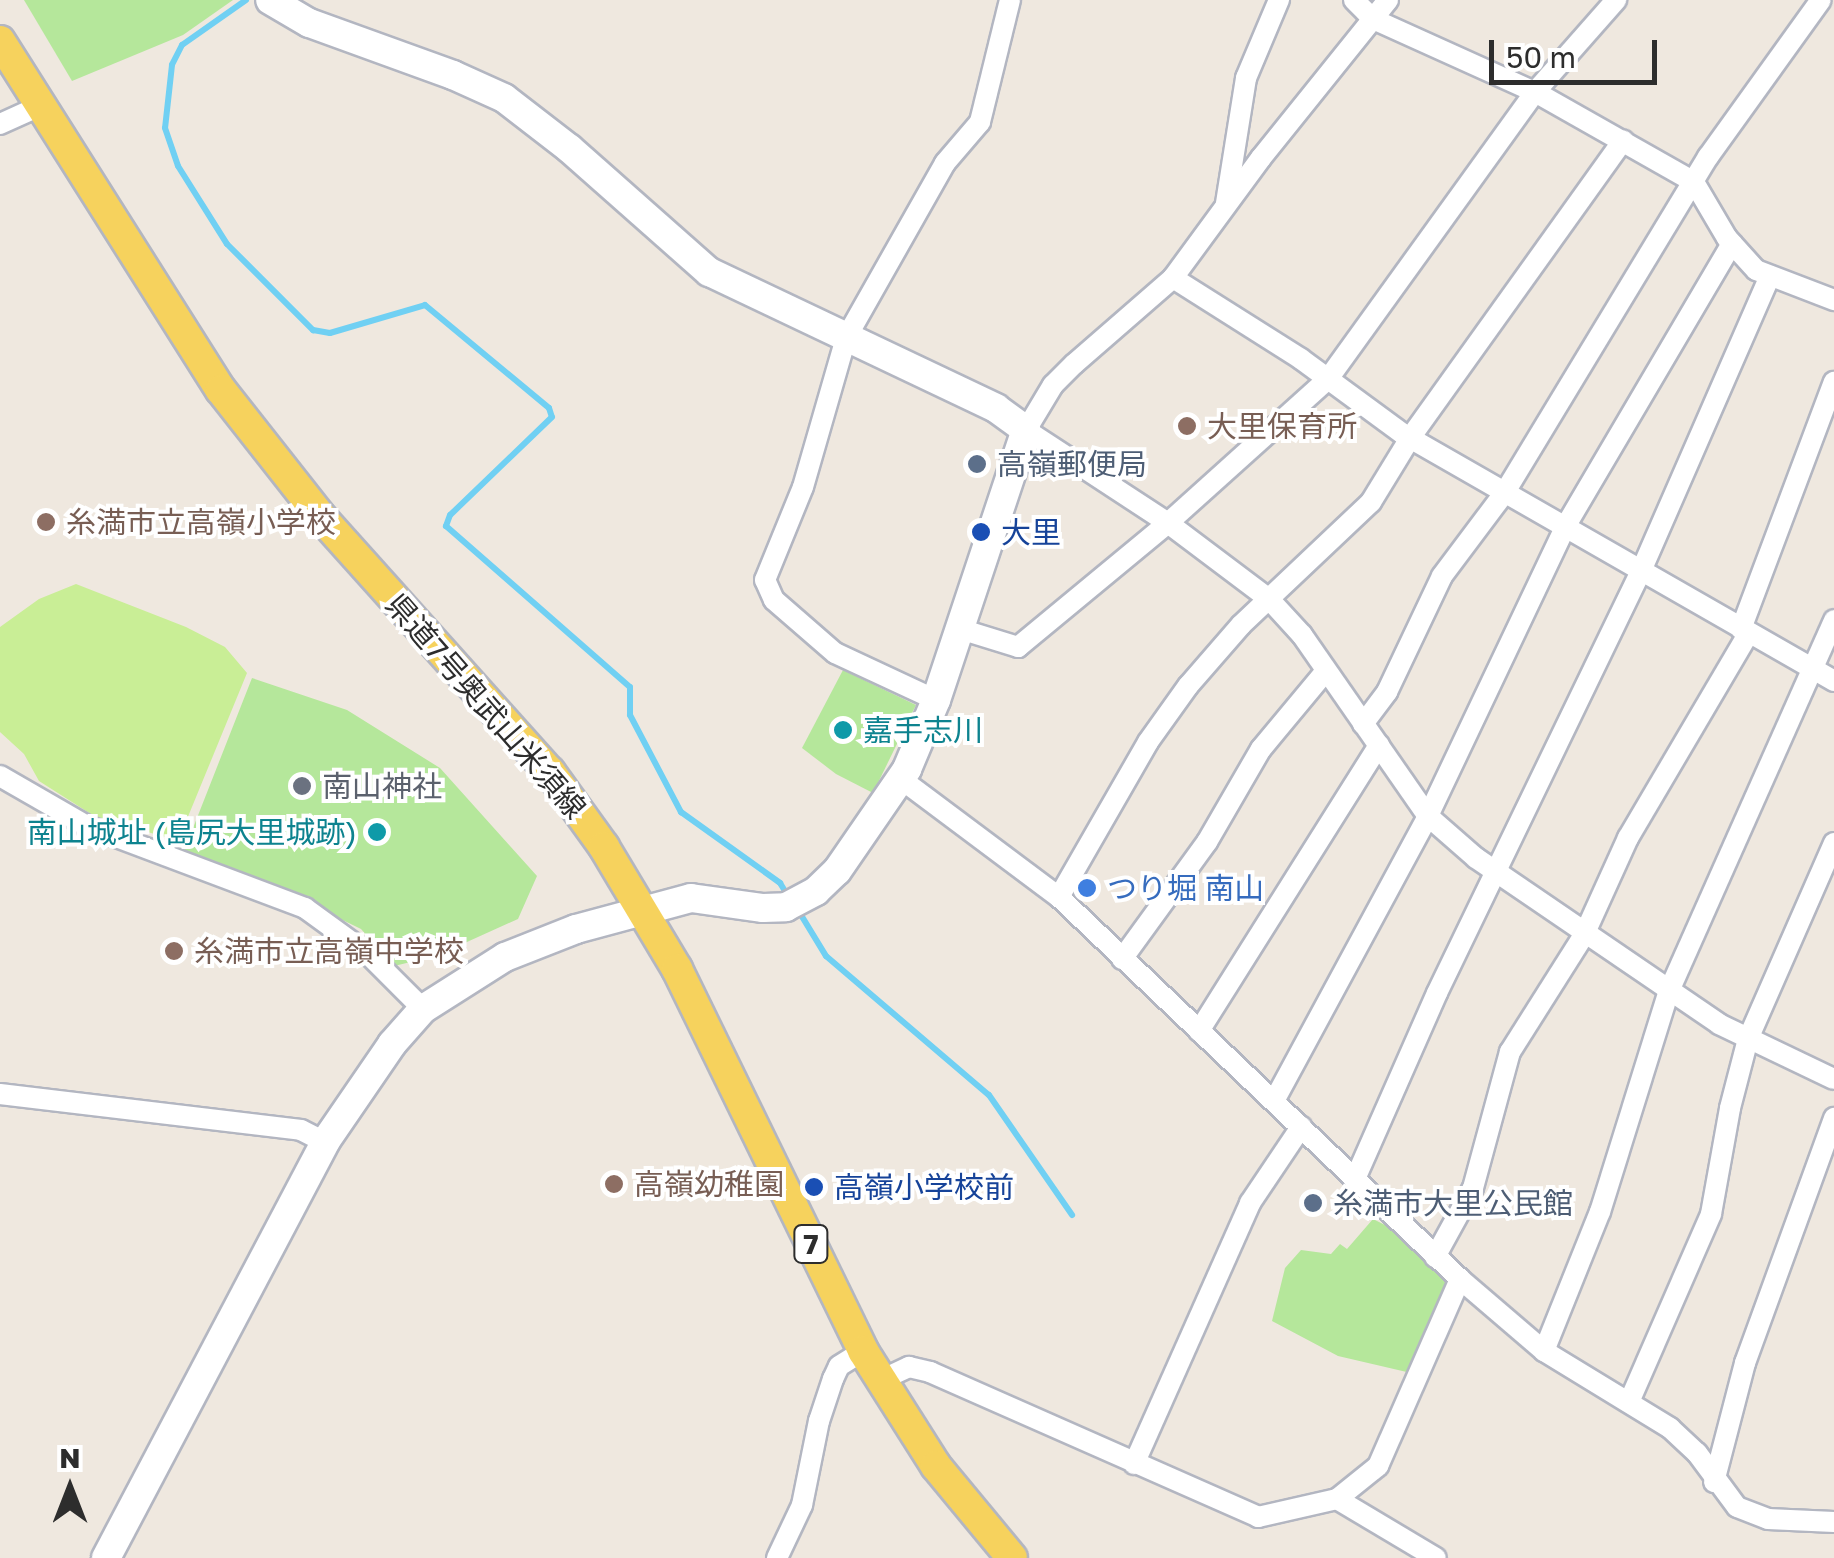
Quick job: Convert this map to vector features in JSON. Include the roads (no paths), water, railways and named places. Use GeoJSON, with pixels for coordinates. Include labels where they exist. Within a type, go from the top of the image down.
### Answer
{"type":"FeatureCollection","features":[{"type":"Feature","properties":{"kind":"main road","name":"県道7号奥武山米須線"},"geometry":{"type":"LineString","coordinates":[[0,41],[221,390],[320,516],[550,772],[644,909],[864,1351],[936,1466],[1012,1558]]}},
{"type":"Feature","properties":{"kind":"street"},"geometry":{"type":"LineString","coordinates":[[270,0],[309,23],[453,75],[504,98],[570,149],[709,272],[996,408],[1168,523],[1269,599],[1302,636],[1428,816],[1496,873],[1669,991],[1748,1039],[1834,1079]]}},
{"type":"Feature","properties":{"kind":"street"},"geometry":{"type":"LineString","coordinates":[[936,700],[836,653],[794,621],[766,587],[803,487],[846,338],[945,163],[980,122],[1010,0]]}},
{"type":"Feature","properties":{"kind":"street"},"geometry":{"type":"LineString","coordinates":[[1225,210],[1246,78],[1279,0]]}},
{"type":"Feature","properties":{"kind":"street"},"geometry":{"type":"LineString","coordinates":[[1354,0],[1372,19],[1535,92],[1694,182],[1732,244],[1756,270],[1834,300]]}},
{"type":"Feature","properties":{"kind":"street"},"geometry":{"type":"LineString","coordinates":[[106,1558],[325,1142],[392,1044],[423,1008],[505,957],[644,909],[692,898],[763,908],[786,907],[816,891],[866,834],[901,779],[936,700],[1026,430],[1053,385],[1173,278],[1388,0]]}},
{"type":"Feature","properties":{"kind":"street"},"geometry":{"type":"LineString","coordinates":[[960,630],[1018,647],[1168,523],[1328,379],[1535,92],[1616,0]]}},
{"type":"Feature","properties":{"kind":"street"},"geometry":{"type":"LineString","coordinates":[[1363,724],[1387,692],[1442,576],[1504,492],[1694,182],[1821,0]]}},
{"type":"Feature","properties":{"kind":"street"},"geometry":{"type":"LineString","coordinates":[[0,124],[40,106]]}},
{"type":"Feature","properties":{"kind":"street"},"geometry":{"type":"LineString","coordinates":[[1059,897],[1148,742],[1188,686],[1269,599],[1371,502],[1410,438],[1623,140]]}},
{"type":"Feature","properties":{"kind":"street"},"geometry":{"type":"LineString","coordinates":[[1274,1102],[1428,816],[1565,527],[1732,244]]}},
{"type":"Feature","properties":{"kind":"street"},"geometry":{"type":"LineString","coordinates":[[1355,1179],[1641,571],[1770,276]]}},
{"type":"Feature","properties":{"kind":"street"},"geometry":{"type":"LineString","coordinates":[[1173,278],[1328,379],[1410,438],[1834,681]]}},
{"type":"Feature","properties":{"kind":"street"},"geometry":{"type":"LineString","coordinates":[[1436,1256],[1473,1188],[1510,1052],[1584,935],[1628,838],[1745,631],[1834,382]]}},
{"type":"Feature","properties":{"kind":"street"},"geometry":{"type":"LineString","coordinates":[[1544,1351],[1600,1212],[1669,991],[1834,620]]}},
{"type":"Feature","properties":{"kind":"street"},"geometry":{"type":"LineString","coordinates":[[1122,959],[1206,842],[1261,749],[1325,672]]}},
{"type":"Feature","properties":{"kind":"street"},"geometry":{"type":"LineString","coordinates":[[1199,1031],[1378,745]]}},
{"type":"Feature","properties":{"kind":"street"},"geometry":{"type":"LineString","coordinates":[[0,776],[87,826],[305,908],[367,952],[423,1008]]}},
{"type":"Feature","properties":{"kind":"street"},"geometry":{"type":"LineString","coordinates":[[901,779],[1059,897],[1460,1280],[1544,1351],[1670,1428],[1697,1453],[1714,1482],[1737,1508],[1768,1518],[1834,1522]]}},
{"type":"Feature","properties":{"kind":"street"},"geometry":{"type":"LineString","coordinates":[[1629,1402],[1711,1214],[1748,1039],[1834,844]]}},
{"type":"Feature","properties":{"kind":"street"},"geometry":{"type":"LineString","coordinates":[[0,1094],[301,1130],[325,1142]]}},
{"type":"Feature","properties":{"kind":"street"},"geometry":{"type":"LineString","coordinates":[[1714,1482],[1746,1364],[1834,1118]]}},
{"type":"Feature","properties":{"kind":"street"},"geometry":{"type":"LineString","coordinates":[[1134,1464],[1250,1203],[1302,1127]]}},
{"type":"Feature","properties":{"kind":"street"},"geometry":{"type":"LineString","coordinates":[[881,1380],[909,1367],[930,1372],[1258,1518],[1337,1499],[1378,1466],[1460,1280]]}},
{"type":"Feature","properties":{"kind":"street"},"geometry":{"type":"LineString","coordinates":[[777,1558],[802,1504],[819,1421],[833,1379],[839,1366],[864,1351]]}},
{"type":"Feature","properties":{"kind":"street"},"geometry":{"type":"LineString","coordinates":[[1337,1499],[1436,1558]]}},
{"type":"Feature","properties":{"kind":"waterway"},"geometry":{"type":"LineString","coordinates":[[246,0],[182,45],[172,65],[165,128],[178,166],[227,244],[313,330],[330,333],[425,305],[549,408],[552,417],[450,515],[446,526],[630,687],[630,715],[681,812],[780,883],[788,896]]}},
{"type":"Feature","properties":{"kind":"waterway"},"geometry":{"type":"LineString","coordinates":[[798,910],[826,956],[989,1095],[1072,1215]]}},
{"type":"Feature","properties":{"kind":"place","name":"大里保育所"},"geometry":{"type":"Point","coordinates":[1187,426]}},
{"type":"Feature","properties":{"kind":"place","name":"高嶺郵便局"},"geometry":{"type":"Point","coordinates":[977,464]}},
{"type":"Feature","properties":{"kind":"place","name":"糸満市立高嶺小学校"},"geometry":{"type":"Point","coordinates":[46,522]}},
{"type":"Feature","properties":{"kind":"place","name":"大里"},"geometry":{"type":"Point","coordinates":[981,532]}},
{"type":"Feature","properties":{"kind":"place","name":"嘉手志川"},"geometry":{"type":"Point","coordinates":[843,730]}},
{"type":"Feature","properties":{"kind":"place","name":"南山神社"},"geometry":{"type":"Point","coordinates":[302,786]}},
{"type":"Feature","properties":{"kind":"place","name":"南山城址 (島尻大里城跡)"},"geometry":{"type":"Point","coordinates":[377,832]}},
{"type":"Feature","properties":{"kind":"place","name":"つり堀 南山"},"geometry":{"type":"Point","coordinates":[1087,888]}},
{"type":"Feature","properties":{"kind":"place","name":"糸満市立高嶺中学校"},"geometry":{"type":"Point","coordinates":[174,951]}},
{"type":"Feature","properties":{"kind":"place","name":"高嶺幼稚園"},"geometry":{"type":"Point","coordinates":[614,1184]}},
{"type":"Feature","properties":{"kind":"place","name":"高嶺小学校前"},"geometry":{"type":"Point","coordinates":[814,1187]}},
{"type":"Feature","properties":{"kind":"place","name":"糸満市大里公民館"},"geometry":{"type":"Point","coordinates":[1313,1203]}}]}
